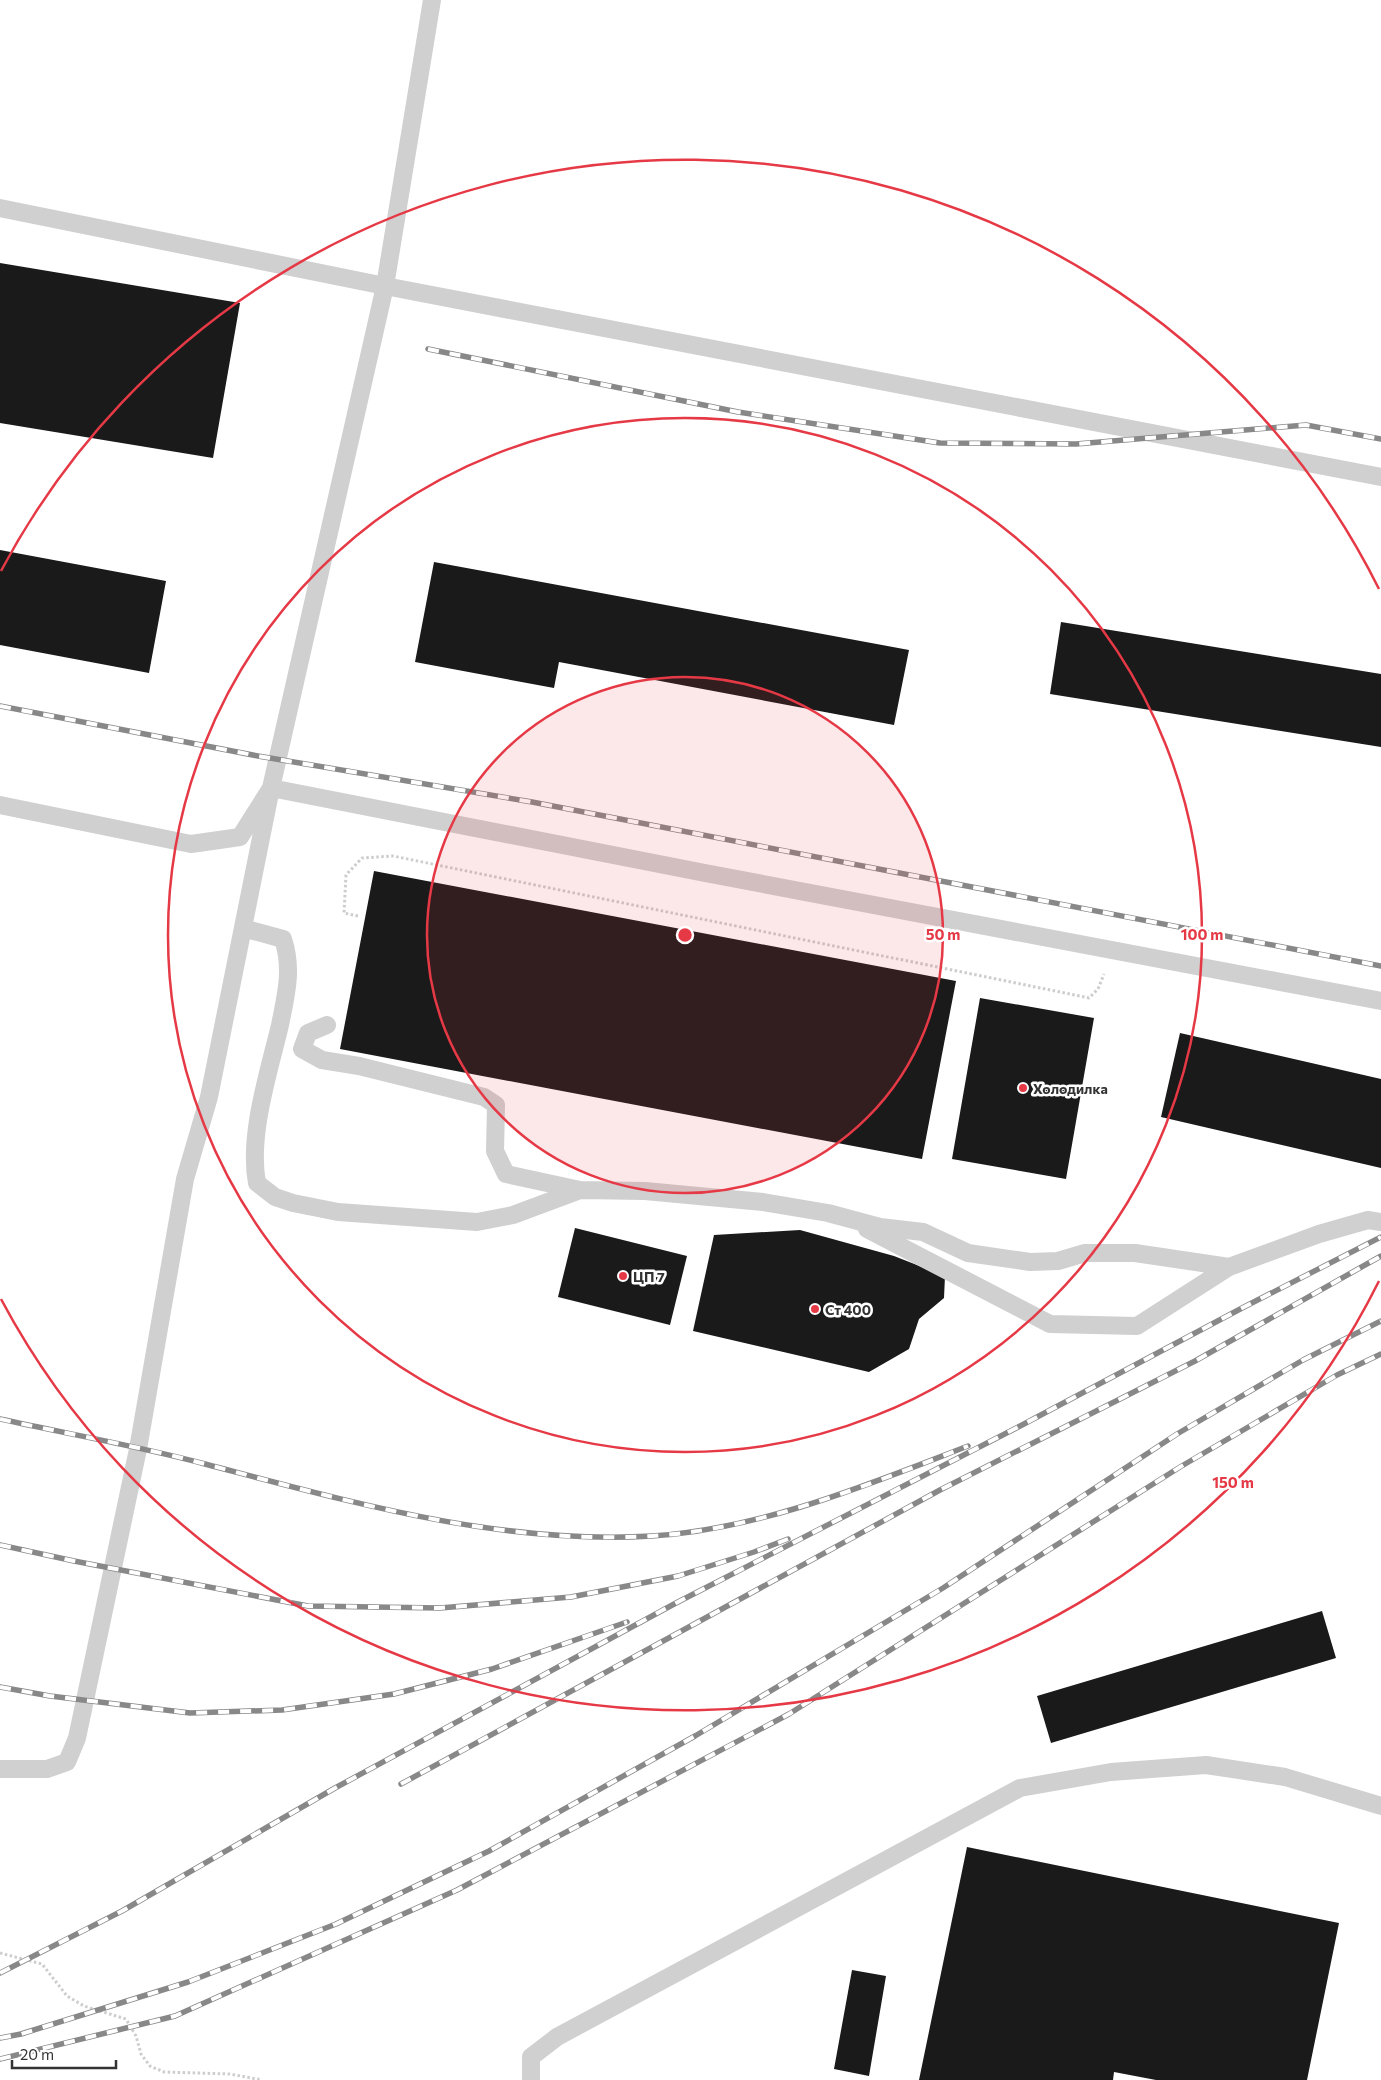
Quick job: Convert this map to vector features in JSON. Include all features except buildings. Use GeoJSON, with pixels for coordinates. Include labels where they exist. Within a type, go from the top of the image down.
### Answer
{"type":"FeatureCollection","features":[{"type":"Feature","properties":{"kind":"lane"},"geometry":{"type":"LineString","coordinates":[[0,1769],[47,1769],[67,1762],[77,1738],[138,1449],[185,1179],[209,1097],[271,788],[385,286],[432,0]]}},
{"type":"Feature","properties":{"kind":"lane"},"geometry":{"type":"LineString","coordinates":[[0,208],[385,286],[1381,478]]}},
{"type":"Feature","properties":{"kind":"lane"},"geometry":{"type":"LineString","coordinates":[[0,806],[191,844],[240,837],[271,788]]}},
{"type":"Feature","properties":{"kind":"lane"},"geometry":{"type":"LineString","coordinates":[[271,788],[1381,1001]]}},
{"type":"Feature","properties":{"kind":"lane"},"geometry":{"type":"LineString","coordinates":[[242,928],[283,939],[288,955],[289,983],[262,1103],[254,1168],[257,1183],[275,1197],[338,1212],[477,1222],[513,1215],[580,1190]]}},
{"type":"Feature","properties":{"kind":"lane"},"geometry":{"type":"LineString","coordinates":[[327,1025],[308,1033],[302,1050],[322,1060],[359,1066],[484,1097],[496,1105],[495,1151],[506,1174],[580,1190],[645,1191],[763,1202],[844,1217],[880,1227],[923,1232],[968,1253],[1030,1262],[1058,1261],[1085,1253],[1135,1253],[1229,1267]]}},
{"type":"Feature","properties":{"kind":"lane"},"geometry":{"type":"LineString","coordinates":[[844,1217],[1050,1324],[1137,1326],[1229,1267],[1319,1234],[1368,1220],[1381,1222]]}},
{"type":"Feature","properties":{"kind":"lane"},"geometry":{"type":"LineString","coordinates":[[518,2080],[531,2057],[557,2037],[1020,1788],[1111,1772],[1206,1765],[1285,1777],[1381,1806]]}},
{"type":"Feature","properties":{"kind":"lane"},"geometry":{"type":"LineString","coordinates":[[531,2057],[531,2080]]}},
{"type":"Feature","properties":{"kind":"path"},"geometry":{"type":"LineString","coordinates":[[358,916],[344,913],[346,875],[362,858],[393,856],[1089,998],[1098,988],[1111,950]]}},
{"type":"Feature","properties":{"kind":"path"},"geometry":{"type":"LineString","coordinates":[[0,1953],[42,1964],[67,1996],[84,2006],[126,2019],[136,2036],[141,2054],[150,2066],[164,2072],[230,2074],[262,2080]]}},
{"type":"Feature","properties":{"kind":"railway"},"geometry":{"type":"LineString","coordinates":[[428,349],[738,412],[940,443],[1076,444],[1306,425],[1381,439]]}},
{"type":"Feature","properties":{"kind":"railway"},"geometry":{"type":"LineString","coordinates":[[0,706],[258,756],[532,802],[1381,966]]}},
{"type":"Feature","properties":{"kind":"railway"},"geometry":{"type":"LineString","coordinates":[[0,1973],[122,1911],[335,1788],[676,1603],[1381,1237]]}},
{"type":"Feature","properties":{"kind":"railway"},"geometry":{"type":"LineString","coordinates":[[401,1784],[940,1490],[1195,1361],[1381,1256]]}},
{"type":"Feature","properties":{"kind":"railway"},"geometry":{"type":"LineString","coordinates":[[0,2038],[21,2034],[188,1982],[336,1924],[489,1851],[695,1736],[943,1588],[1177,1434],[1303,1360],[1381,1321]]}},
{"type":"Feature","properties":{"kind":"railway"},"geometry":{"type":"LineString","coordinates":[[0,2059],[175,2016],[457,1890],[789,1714],[1180,1467],[1337,1375],[1381,1354]]}},
{"type":"Feature","properties":{"kind":"railway"},"geometry":{"type":"LineString","coordinates":[[0,1419],[154,1451],[315,1493],[426,1518],[538,1534],[595,1537],[652,1536],[693,1532],[774,1515],[853,1490],[968,1446]]}},
{"type":"Feature","properties":{"kind":"railway"},"geometry":{"type":"LineString","coordinates":[[0,1545],[308,1606],[440,1608],[571,1597],[678,1576],[788,1539]]}},
{"type":"Feature","properties":{"kind":"railway"},"geometry":{"type":"LineString","coordinates":[[0,1687],[50,1696],[190,1713],[282,1710],[394,1694],[492,1669],[627,1622]]}},
{"type":"Feature","properties":{"kind":"place","name":"Холодилка"},"geometry":{"type":"Point","coordinates":[1023,1088]}},
{"type":"Feature","properties":{"kind":"place","name":"ЦП 7"},"geometry":{"type":"Point","coordinates":[623,1276]}},
{"type":"Feature","properties":{"kind":"place","name":"Ст 400"},"geometry":{"type":"Point","coordinates":[815,1309]}}]}
